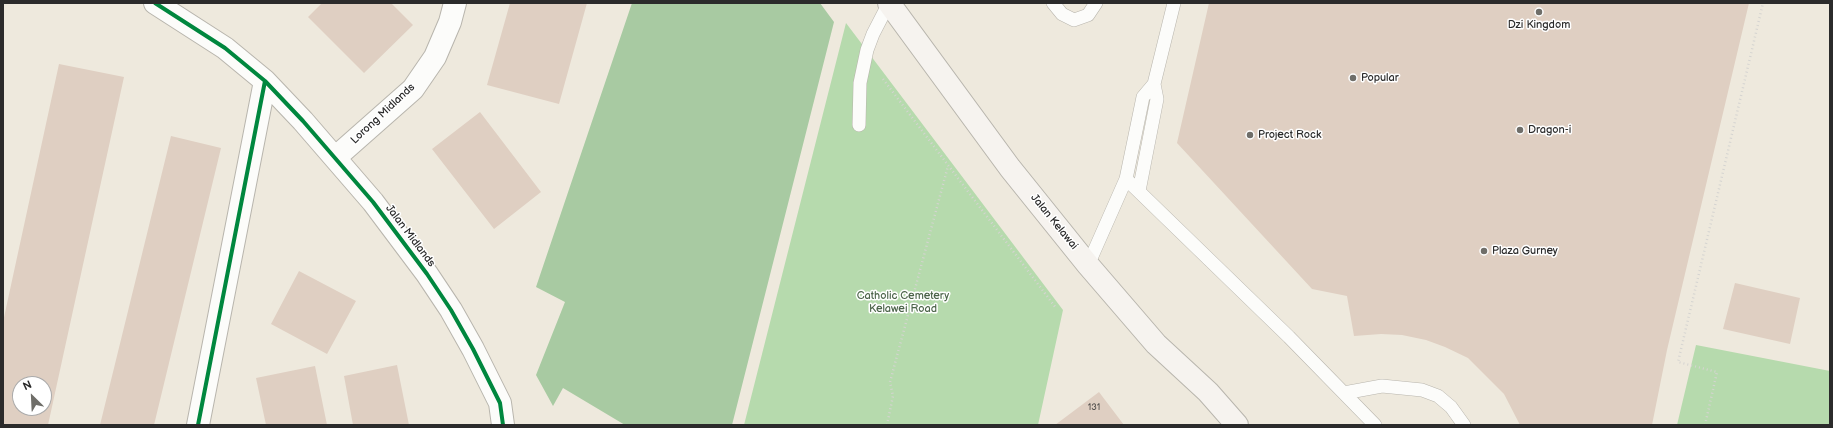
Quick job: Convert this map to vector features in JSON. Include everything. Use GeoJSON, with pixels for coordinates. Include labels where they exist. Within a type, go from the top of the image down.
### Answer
{"type":"FeatureCollection","features":[{"type":"Feature","properties":{"kind":"main road","name":"Jalan Kelawai"},"geometry":{"type":"LineString","coordinates":[[889,3],[1010,168],[1088,265],[1156,344],[1208,392],[1237,425]]}},
{"type":"Feature","properties":{"kind":"street","name":"Jalan Midlands"},"geometry":{"type":"LineString","coordinates":[[155,3],[225,48],[265,81],[336,157],[373,202],[427,274],[451,310],[474,349],[500,403],[504,425]]}},
{"type":"Feature","properties":{"kind":"street","name":"Lorong Midlands"},"geometry":{"type":"LineString","coordinates":[[336,157],[413,89],[435,57],[450,22],[455,3]]}},
{"type":"Feature","properties":{"kind":"street"},"geometry":{"type":"LineString","coordinates":[[198,425],[265,81]]}},
{"type":"Feature","properties":{"kind":"lane"},"geometry":{"type":"LineString","coordinates":[[858,125],[860,83],[866,56],[873,34],[889,3]]}},
{"type":"Feature","properties":{"kind":"lane"},"geometry":{"type":"LineString","coordinates":[[1054,3],[1062,14],[1074,20],[1088,15],[1096,3]]}},
{"type":"Feature","properties":{"kind":"lane"},"geometry":{"type":"LineString","coordinates":[[1088,265],[1126,179],[1144,97],[1154,84],[1174,3]]}},
{"type":"Feature","properties":{"kind":"lane"},"geometry":{"type":"LineString","coordinates":[[1139,191],[1157,99],[1154,84]]}},
{"type":"Feature","properties":{"kind":"lane"},"geometry":{"type":"LineString","coordinates":[[1126,179],[1375,425]]}},
{"type":"Feature","properties":{"kind":"lane"},"geometry":{"type":"LineString","coordinates":[[1344,393],[1382,386],[1422,390],[1438,396],[1451,407],[1464,425]]}},
{"type":"Feature","properties":{"kind":"path"},"geometry":{"type":"LineString","coordinates":[[1705,425],[1717,372],[1678,362],[1763,3]]}},
{"type":"Feature","properties":{"kind":"path"},"geometry":{"type":"LineString","coordinates":[[866,56],[1056,308]]}},
{"type":"Feature","properties":{"kind":"path"},"geometry":{"type":"LineString","coordinates":[[887,425],[893,396],[890,382],[948,165]]}},
{"type":"Feature","properties":{"kind":"green space"},"geometry":{"type":"Polygon","coordinates":[[[632,3],[820,3],[834,22],[732,425],[625,425],[563,388],[553,406],[536,375],[565,302],[536,287],[632,3]]]}},
{"type":"Feature","properties":{"kind":"green space","name":"Catholic Cemetery Kelawei Road"},"geometry":{"type":"Polygon","coordinates":[[[846,23],[1063,310],[1038,425],[744,425],[846,23]]]}},
{"type":"Feature","properties":{"kind":"green space"},"geometry":{"type":"Polygon","coordinates":[[[1696,345],[1830,371],[1830,425],[1677,425],[1696,345]]]}},
{"type":"Feature","properties":{"kind":"building"},"geometry":{"type":"Polygon","coordinates":[[[322,3],[391,3],[413,25],[364,73],[308,17],[322,3]]]}},
{"type":"Feature","properties":{"kind":"building"},"geometry":{"type":"Polygon","coordinates":[[[510,3],[587,3],[559,104],[487,85],[510,3]]]}},
{"type":"Feature","properties":{"kind":"building","name":"Plaza Gurney"},"geometry":{"type":"Polygon","coordinates":[[[1209,3],[1749,3],[1667,350],[1652,425],[1520,425],[1504,394],[1468,358],[1426,340],[1402,335],[1381,334],[1354,336],[1347,296],[1312,289],[1177,143],[1209,3]]]}},
{"type":"Feature","properties":{"kind":"building"},"geometry":{"type":"Polygon","coordinates":[[[59,64],[124,77],[52,407],[52,376],[12,376],[12,416],[50,416],[48,425],[3,425],[3,322],[59,64]]]}},
{"type":"Feature","properties":{"kind":"building"},"geometry":{"type":"Polygon","coordinates":[[[480,112],[541,192],[494,229],[432,149],[480,112]]]}},
{"type":"Feature","properties":{"kind":"building"},"geometry":{"type":"Polygon","coordinates":[[[171,136],[221,148],[154,425],[100,425],[171,136]]]}},
{"type":"Feature","properties":{"kind":"building"},"geometry":{"type":"Polygon","coordinates":[[[299,271],[356,301],[327,354],[271,324],[299,271]]]}},
{"type":"Feature","properties":{"kind":"building"},"geometry":{"type":"Polygon","coordinates":[[[1735,283],[1800,298],[1790,344],[1723,329],[1735,283]]]}},
{"type":"Feature","properties":{"kind":"building"},"geometry":{"type":"Polygon","coordinates":[[[397,365],[409,425],[353,425],[344,376],[397,365]]]}},
{"type":"Feature","properties":{"kind":"building"},"geometry":{"type":"Polygon","coordinates":[[[315,366],[327,425],[266,425],[256,378],[315,366]]]}},
{"type":"Feature","properties":{"kind":"building"},"geometry":{"type":"Polygon","coordinates":[[[1099,392],[1124,425],[1055,425],[1099,392]]]}},
{"type":"Feature","properties":{"kind":"cycle path"},"geometry":{"type":"LineString","coordinates":[[155,3],[225,48],[265,81],[303,121],[373,202],[427,274],[451,310],[473,349],[500,403],[503,425]]}},
{"type":"Feature","properties":{"kind":"cycle path"},"geometry":{"type":"LineString","coordinates":[[198,425],[265,81]]}},
{"type":"Feature","properties":{"kind":"place","name":"Dzi Kingdom"},"geometry":{"type":"Point","coordinates":[1539,12]}},
{"type":"Feature","properties":{"kind":"place","name":"Popular"},"geometry":{"type":"Point","coordinates":[1353,78]}},
{"type":"Feature","properties":{"kind":"place","name":"Dragon-i"},"geometry":{"type":"Point","coordinates":[1520,130]}},
{"type":"Feature","properties":{"kind":"place","name":"Project Rock"},"geometry":{"type":"Point","coordinates":[1250,135]}},
{"type":"Feature","properties":{"kind":"place","name":"Plaza Gurney"},"geometry":{"type":"Point","coordinates":[1484,251]}}]}
